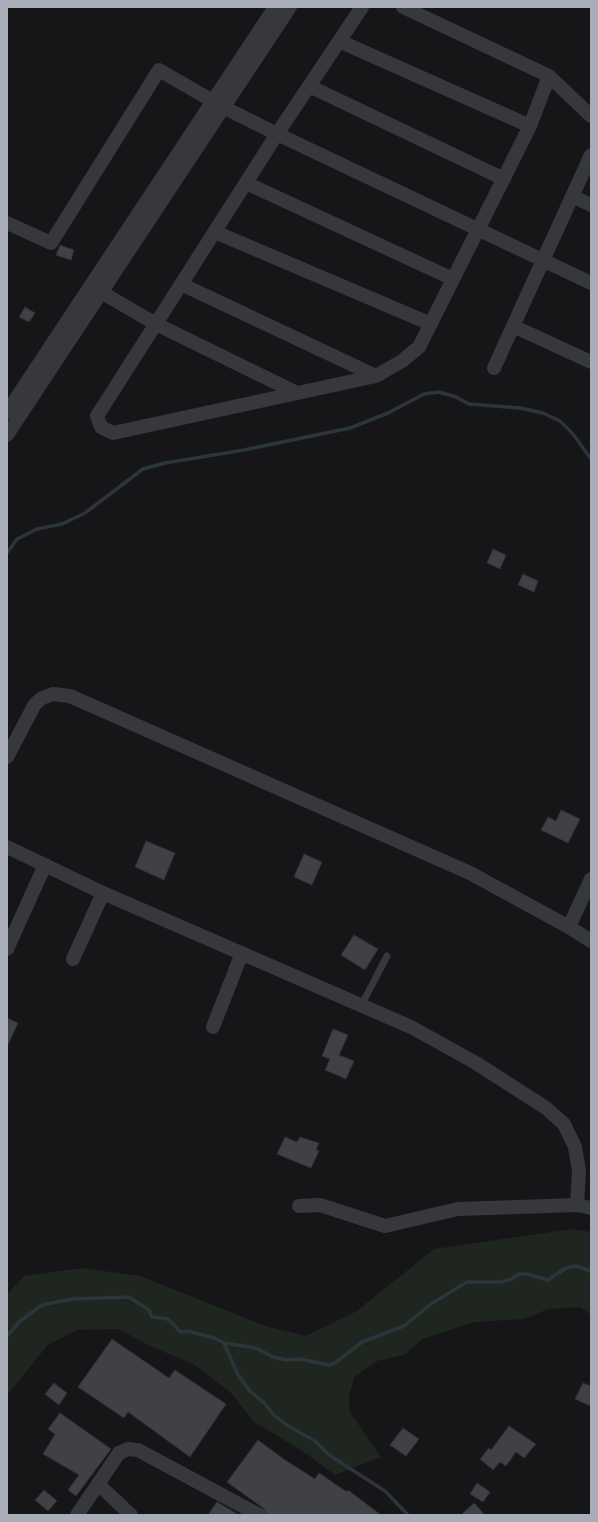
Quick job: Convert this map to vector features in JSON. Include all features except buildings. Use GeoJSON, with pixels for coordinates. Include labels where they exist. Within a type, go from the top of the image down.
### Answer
{"type":"FeatureCollection","features":[{"type":"Feature","properties":{"kind":"street"},"geometry":{"type":"LineString","coordinates":[[218,104],[274,7]]}},
{"type":"Feature","properties":{"kind":"street"},"geometry":{"type":"LineString","coordinates":[[7,435],[96,289],[218,104],[290,7]]}},
{"type":"Feature","properties":{"kind":"street"},"geometry":{"type":"LineString","coordinates":[[362,7],[277,134],[97,416],[101,428],[113,433],[376,376],[402,362],[419,347],[431,324],[530,126],[549,76]]}},
{"type":"Feature","properties":{"kind":"street"},"geometry":{"type":"LineString","coordinates":[[403,7],[549,76],[591,116]]}},
{"type":"Feature","properties":{"kind":"street"},"geometry":{"type":"LineString","coordinates":[[339,41],[530,126]]}},
{"type":"Feature","properties":{"kind":"street"},"geometry":{"type":"LineString","coordinates":[[7,223],[51,243],[159,70],[218,104],[277,134],[591,283]]}},
{"type":"Feature","properties":{"kind":"street"},"geometry":{"type":"LineString","coordinates":[[309,86],[504,178]]}},
{"type":"Feature","properties":{"kind":"street"},"geometry":{"type":"LineString","coordinates":[[494,368],[591,155]]}},
{"type":"Feature","properties":{"kind":"street"},"geometry":{"type":"LineString","coordinates":[[246,183],[453,279]]}},
{"type":"Feature","properties":{"kind":"street"},"geometry":{"type":"LineString","coordinates":[[572,196],[591,205]]}},
{"type":"Feature","properties":{"kind":"street"},"geometry":{"type":"LineString","coordinates":[[215,232],[431,324]]}},
{"type":"Feature","properties":{"kind":"street"},"geometry":{"type":"LineString","coordinates":[[181,284],[376,376]]}},
{"type":"Feature","properties":{"kind":"street"},"geometry":{"type":"LineString","coordinates":[[96,289],[156,324],[297,393]]}},
{"type":"Feature","properties":{"kind":"street"},"geometry":{"type":"LineString","coordinates":[[7,412],[96,289]]}},
{"type":"Feature","properties":{"kind":"street"},"geometry":{"type":"LineString","coordinates":[[513,326],[591,362]]}},
{"type":"Feature","properties":{"kind":"street"},"geometry":{"type":"LineString","coordinates":[[7,757],[36,704],[42,698],[53,694],[70,696],[470,873],[569,927],[591,941]]}},
{"type":"Feature","properties":{"kind":"street"},"geometry":{"type":"LineString","coordinates":[[7,847],[103,893],[361,1006],[411,1026],[476,1063],[546,1108],[564,1124],[576,1153],[579,1171],[577,1205]]}},
{"type":"Feature","properties":{"kind":"street"},"geometry":{"type":"LineString","coordinates":[[7,949],[45,865]]}},
{"type":"Feature","properties":{"kind":"street"},"geometry":{"type":"LineString","coordinates":[[569,927],[591,879]]}},
{"type":"Feature","properties":{"kind":"street"},"geometry":{"type":"LineString","coordinates":[[73,959],[103,893]]}},
{"type":"Feature","properties":{"kind":"street"},"geometry":{"type":"LineString","coordinates":[[213,1026],[242,953]]}},
{"type":"Feature","properties":{"kind":"street"},"geometry":{"type":"LineString","coordinates":[[299,1206],[320,1205],[385,1226],[458,1209],[577,1205],[591,1208]]}},
{"type":"Feature","properties":{"kind":"street"},"geometry":{"type":"LineString","coordinates":[[77,1515],[118,1454],[128,1449],[138,1450],[259,1515]]}},
{"type":"Feature","properties":{"kind":"street"},"geometry":{"type":"LineString","coordinates":[[98,1484],[131,1515]]}},
{"type":"Feature","properties":{"kind":"lane"},"geometry":{"type":"LineString","coordinates":[[361,1006],[387,956]]}},
{"type":"Feature","properties":{"kind":"shaded area"},"geometry":{"type":"Polygon","coordinates":[[[572,1229],[591,1232],[591,1315],[580,1307],[548,1309],[524,1319],[474,1322],[423,1339],[404,1355],[377,1361],[355,1376],[349,1395],[350,1412],[381,1457],[335,1475],[301,1450],[254,1422],[232,1394],[195,1365],[150,1346],[118,1329],[77,1330],[48,1345],[7,1395],[7,1294],[24,1276],[82,1268],[140,1276],[268,1327],[306,1336],[355,1312],[434,1249],[572,1229]]]}},
{"type":"Feature","properties":{"kind":"waterway"},"geometry":{"type":"LineString","coordinates":[[7,553],[17,539],[37,529],[62,524],[85,513],[143,469],[165,463],[244,450],[350,428],[388,413],[424,394],[439,392],[456,397],[469,404],[520,408],[543,413],[560,421],[573,434],[591,459]]}},
{"type":"Feature","properties":{"kind":"waterway"},"geometry":{"type":"LineString","coordinates":[[7,1336],[20,1321],[42,1305],[72,1299],[129,1297],[149,1310],[152,1317],[168,1319],[181,1332],[188,1331],[214,1338],[224,1343],[256,1348],[273,1357],[286,1360],[300,1359],[329,1365],[335,1363],[362,1342],[404,1326],[431,1304],[467,1282],[501,1282],[512,1279],[519,1274],[527,1274],[548,1280],[566,1268],[577,1266],[591,1271]]}},
{"type":"Feature","properties":{"kind":"waterway"},"geometry":{"type":"LineString","coordinates":[[224,1343],[238,1375],[250,1391],[265,1404],[273,1414],[288,1426],[315,1441],[329,1455],[385,1491],[408,1515]]}}]}
